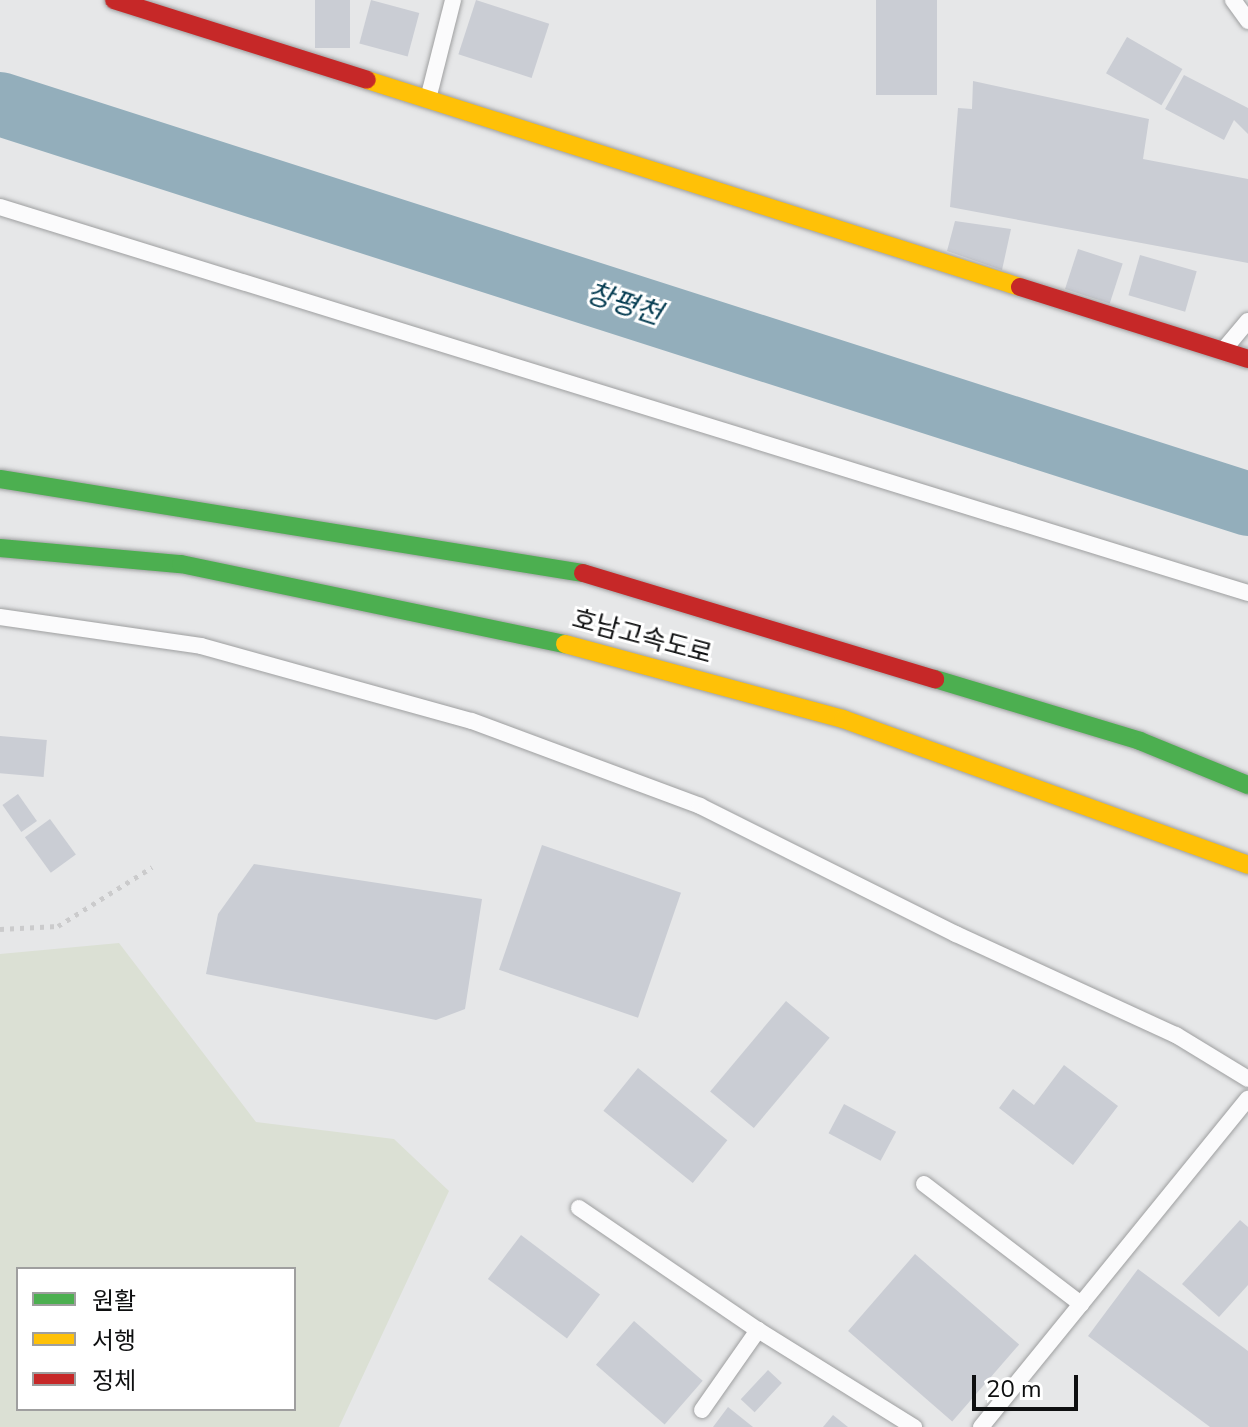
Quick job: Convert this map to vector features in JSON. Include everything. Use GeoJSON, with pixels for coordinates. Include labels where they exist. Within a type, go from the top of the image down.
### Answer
{"type":"FeatureCollection","features":[{"type":"Feature","properties":{"kind":"main road"},"geometry":{"type":"LineString","coordinates":[[114,0],[1248,359]]}},
{"type":"Feature","properties":{"kind":"main road","name":"호남고속도로"},"geometry":{"type":"LineString","coordinates":[[0,479],[566,568],[1140,741],[1248,785]]}},
{"type":"Feature","properties":{"kind":"main road","name":"호남고속도로"},"geometry":{"type":"LineString","coordinates":[[0,548],[181,564],[590,649],[843,719],[1248,865]]}},
{"type":"Feature","properties":{"kind":"lane"},"geometry":{"type":"LineString","coordinates":[[428,99],[453,0]]}},
{"type":"Feature","properties":{"kind":"lane"},"geometry":{"type":"LineString","coordinates":[[1233,0],[1248,21]]}},
{"type":"Feature","properties":{"kind":"lane"},"geometry":{"type":"LineString","coordinates":[[0,207],[1248,593]]}},
{"type":"Feature","properties":{"kind":"lane"},"geometry":{"type":"LineString","coordinates":[[1222,351],[1248,321]]}},
{"type":"Feature","properties":{"kind":"lane"},"geometry":{"type":"LineString","coordinates":[[0,617],[201,646],[321,674],[486,726],[700,806],[956,934],[1176,1035],[1248,1079]]}},
{"type":"Feature","properties":{"kind":"lane"},"geometry":{"type":"LineString","coordinates":[[981,1427],[1248,1099]]}},
{"type":"Feature","properties":{"kind":"lane"},"geometry":{"type":"LineString","coordinates":[[924,1184],[1081,1304]]}},
{"type":"Feature","properties":{"kind":"lane"},"geometry":{"type":"LineString","coordinates":[[579,1208],[758,1330],[914,1427]]}},
{"type":"Feature","properties":{"kind":"lane"},"geometry":{"type":"LineString","coordinates":[[702,1410],[758,1330]]}},
{"type":"Feature","properties":{"kind":"path"},"geometry":{"type":"LineString","coordinates":[[0,929],[58,926],[152,867]]}},
{"type":"Feature","properties":{"kind":"shaded area"},"geometry":{"type":"Polygon","coordinates":[[[119,943],[256,1122],[394,1139],[449,1191],[339,1427],[0,1427],[0,954],[119,943]]]}},
{"type":"Feature","properties":{"kind":"building"},"geometry":{"type":"Polygon","coordinates":[[[315,0],[350,0],[350,48],[315,48],[315,0]]]}},
{"type":"Feature","properties":{"kind":"building"},"geometry":{"type":"Polygon","coordinates":[[[371,0],[419,13],[408,56],[359,43],[371,0]]]}},
{"type":"Feature","properties":{"kind":"building"},"geometry":{"type":"Polygon","coordinates":[[[476,0],[549,24],[532,78],[458,54],[476,0]]]}},
{"type":"Feature","properties":{"kind":"building"},"geometry":{"type":"Polygon","coordinates":[[[876,0],[937,0],[937,95],[876,95],[876,0]]]}},
{"type":"Feature","properties":{"kind":"building"},"geometry":{"type":"Polygon","coordinates":[[[1127,37],[1182,69],[1161,105],[1106,73],[1127,37]]]}},
{"type":"Feature","properties":{"kind":"building"},"geometry":{"type":"Polygon","coordinates":[[[1184,75],[1248,108],[1248,134],[1234,120],[1224,140],[1165,109],[1184,75]]]}},
{"type":"Feature","properties":{"kind":"building"},"geometry":{"type":"Polygon","coordinates":[[[973,81],[1149,119],[1143,159],[1248,179],[1248,263],[950,207],[958,108],[972,109],[973,81]]]}},
{"type":"Feature","properties":{"kind":"building"},"geometry":{"type":"Polygon","coordinates":[[[955,221],[1011,229],[1002,270],[947,251],[955,221]]]}},
{"type":"Feature","properties":{"kind":"building"},"geometry":{"type":"Polygon","coordinates":[[[1078,249],[1123,264],[1110,303],[1065,289],[1078,249]]]}},
{"type":"Feature","properties":{"kind":"building"},"geometry":{"type":"Polygon","coordinates":[[[1140,255],[1197,271],[1185,312],[1128,295],[1140,255]]]}},
{"type":"Feature","properties":{"kind":"building"},"geometry":{"type":"Polygon","coordinates":[[[0,736],[47,740],[44,777],[0,773],[0,736]]]}},
{"type":"Feature","properties":{"kind":"building"},"geometry":{"type":"Polygon","coordinates":[[[18,794],[37,821],[21,832],[2,805],[18,794]]]}},
{"type":"Feature","properties":{"kind":"building"},"geometry":{"type":"Polygon","coordinates":[[[50,819],[76,855],[51,873],[25,837],[50,819]]]}},
{"type":"Feature","properties":{"kind":"building"},"geometry":{"type":"Polygon","coordinates":[[[542,845],[681,893],[638,1018],[499,970],[542,845]]]}},
{"type":"Feature","properties":{"kind":"building"},"geometry":{"type":"Polygon","coordinates":[[[254,864],[482,899],[465,1009],[436,1020],[206,974],[218,914],[254,864]]]}},
{"type":"Feature","properties":{"kind":"building"},"geometry":{"type":"Polygon","coordinates":[[[786,1001],[830,1038],[754,1128],[710,1091],[786,1001]]]}},
{"type":"Feature","properties":{"kind":"building"},"geometry":{"type":"Polygon","coordinates":[[[1064,1065],[1118,1106],[1073,1165],[999,1108],[1013,1089],[1034,1105],[1064,1065]]]}},
{"type":"Feature","properties":{"kind":"building"},"geometry":{"type":"Polygon","coordinates":[[[638,1068],[727,1140],[693,1183],[603,1111],[638,1068]]]}},
{"type":"Feature","properties":{"kind":"building"},"geometry":{"type":"Polygon","coordinates":[[[844,1104],[896,1132],[881,1161],[829,1133],[844,1104]]]}},
{"type":"Feature","properties":{"kind":"building"},"geometry":{"type":"Polygon","coordinates":[[[1240,1220],[1248,1227],[1248,1285],[1219,1317],[1182,1284],[1240,1220]]]}},
{"type":"Feature","properties":{"kind":"building"},"geometry":{"type":"Polygon","coordinates":[[[521,1235],[600,1295],[567,1339],[488,1279],[521,1235]]]}},
{"type":"Feature","properties":{"kind":"building"},"geometry":{"type":"Polygon","coordinates":[[[915,1254],[1019,1345],[952,1422],[848,1331],[915,1254]]]}},
{"type":"Feature","properties":{"kind":"building"},"geometry":{"type":"Polygon","coordinates":[[[1138,1269],[1248,1351],[1248,1427],[1210,1427],[1088,1336],[1138,1269]]]}},
{"type":"Feature","properties":{"kind":"building"},"geometry":{"type":"Polygon","coordinates":[[[634,1321],[703,1381],[665,1424],[596,1365],[634,1321]]]}},
{"type":"Feature","properties":{"kind":"building"},"geometry":{"type":"Polygon","coordinates":[[[768,1370],[782,1383],[755,1412],[741,1399],[768,1370]]]}},
{"type":"Feature","properties":{"kind":"building"},"geometry":{"type":"Polygon","coordinates":[[[728,1407],[753,1427],[713,1427],[728,1407]]]}},
{"type":"Feature","properties":{"kind":"building"},"geometry":{"type":"Polygon","coordinates":[[[833,1415],[848,1427],[823,1427],[833,1415]]]}},
{"type":"Feature","properties":{"kind":"waterway","name":"창평천"},"geometry":{"type":"LineString","coordinates":[[0,104],[1248,504]]}},
{"type":"Feature","properties":{"kind":"traffic: fast"},"geometry":{"type":"LineString","coordinates":[[0,479],[583,573]]}},
{"type":"Feature","properties":{"kind":"traffic: fast"},"geometry":{"type":"LineString","coordinates":[[0,548],[181,564],[565,644]]}},
{"type":"Feature","properties":{"kind":"traffic: fast"},"geometry":{"type":"LineString","coordinates":[[935,679],[1140,741],[1248,785]]}},
{"type":"Feature","properties":{"kind":"traffic: slow"},"geometry":{"type":"LineString","coordinates":[[367,80],[1020,287]]}},
{"type":"Feature","properties":{"kind":"traffic: slow"},"geometry":{"type":"LineString","coordinates":[[565,644],[843,719],[1248,865]]}},
{"type":"Feature","properties":{"kind":"traffic: jam"},"geometry":{"type":"LineString","coordinates":[[114,0],[367,80]]}},
{"type":"Feature","properties":{"kind":"traffic: jam"},"geometry":{"type":"LineString","coordinates":[[1020,287],[1248,359]]}},
{"type":"Feature","properties":{"kind":"traffic: jam"},"geometry":{"type":"LineString","coordinates":[[583,573],[935,679]]}}]}
